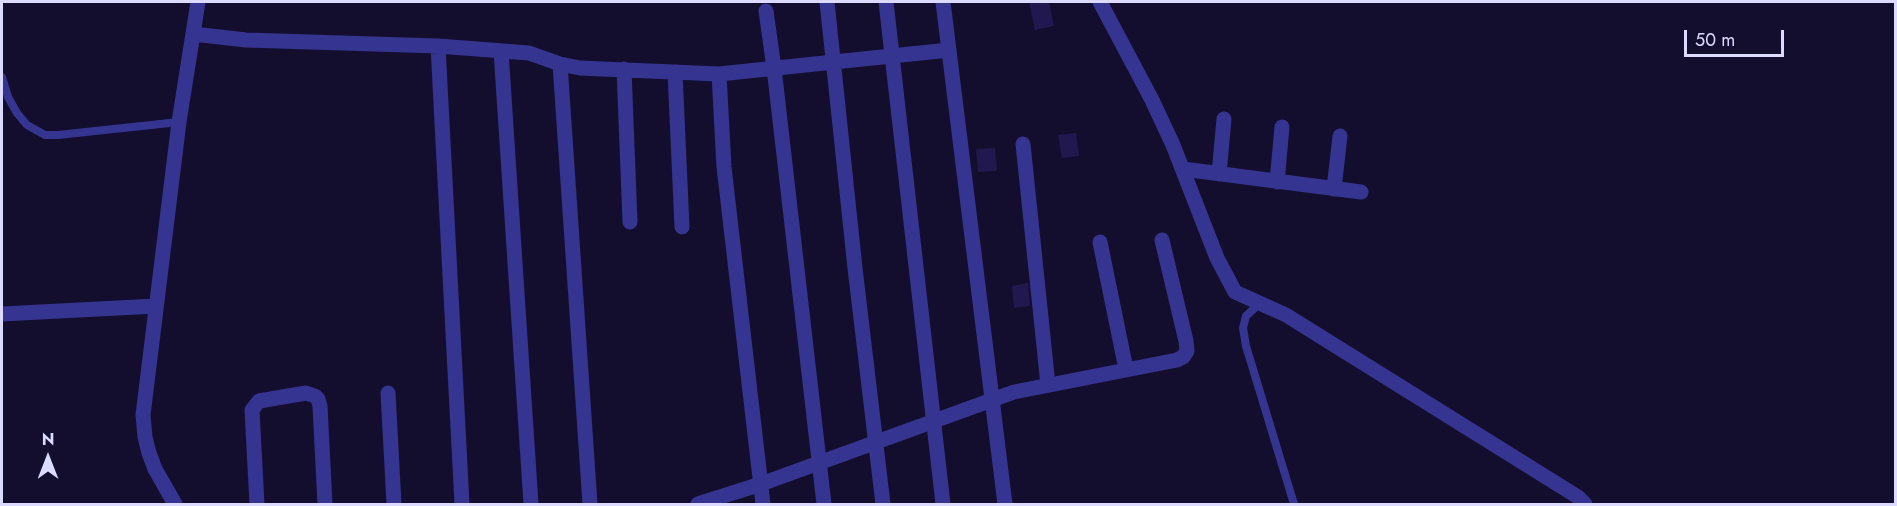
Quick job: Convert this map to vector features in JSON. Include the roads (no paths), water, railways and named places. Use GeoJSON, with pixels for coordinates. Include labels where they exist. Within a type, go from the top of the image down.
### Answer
{"type":"FeatureCollection","features":[{"type":"Feature","properties":{"kind":"street"},"geometry":{"type":"LineString","coordinates":[[175,504],[155,469],[145,437],[143,414],[179,122],[198,2]]}},
{"type":"Feature","properties":{"kind":"street"},"geometry":{"type":"LineString","coordinates":[[827,2],[883,504]]}},
{"type":"Feature","properties":{"kind":"street"},"geometry":{"type":"LineString","coordinates":[[886,2],[943,504]]}},
{"type":"Feature","properties":{"kind":"street"},"geometry":{"type":"LineString","coordinates":[[943,2],[1005,504]]}},
{"type":"Feature","properties":{"kind":"street"},"geometry":{"type":"LineString","coordinates":[[1100,2],[1152,100],[1183,170],[1217,258],[1235,292],[1286,315],[1578,497],[1585,504]]}},
{"type":"Feature","properties":{"kind":"street"},"geometry":{"type":"LineString","coordinates":[[766,11],[824,504]]}},
{"type":"Feature","properties":{"kind":"street"},"geometry":{"type":"LineString","coordinates":[[193,34],[246,40],[438,46],[529,53],[560,64],[580,68],[719,74],[949,50]]}},
{"type":"Feature","properties":{"kind":"street"},"geometry":{"type":"LineString","coordinates":[[438,46],[462,504]]}},
{"type":"Feature","properties":{"kind":"street"},"geometry":{"type":"LineString","coordinates":[[501,51],[531,504]]}},
{"type":"Feature","properties":{"kind":"street"},"geometry":{"type":"LineString","coordinates":[[560,64],[590,504]]}},
{"type":"Feature","properties":{"kind":"street"},"geometry":{"type":"LineString","coordinates":[[624,69],[630,222]]}},
{"type":"Feature","properties":{"kind":"street"},"geometry":{"type":"LineString","coordinates":[[675,72],[682,227]]}},
{"type":"Feature","properties":{"kind":"street"},"geometry":{"type":"LineString","coordinates":[[719,74],[724,167],[763,504]]}},
{"type":"Feature","properties":{"kind":"street"},"geometry":{"type":"LineString","coordinates":[[1219,174],[1224,119]]}},
{"type":"Feature","properties":{"kind":"street"},"geometry":{"type":"LineString","coordinates":[[1277,182],[1282,127]]}},
{"type":"Feature","properties":{"kind":"street"},"geometry":{"type":"LineString","coordinates":[[1334,189],[1340,136]]}},
{"type":"Feature","properties":{"kind":"street"},"geometry":{"type":"LineString","coordinates":[[1023,144],[1048,385]]}},
{"type":"Feature","properties":{"kind":"street"},"geometry":{"type":"LineString","coordinates":[[1183,170],[1360,192]]}},
{"type":"Feature","properties":{"kind":"street"},"geometry":{"type":"LineString","coordinates":[[700,504],[1014,392],[1183,357],[1187,351],[1186,341],[1162,240]]}},
{"type":"Feature","properties":{"kind":"street"},"geometry":{"type":"LineString","coordinates":[[1100,242],[1126,369]]}},
{"type":"Feature","properties":{"kind":"street"},"geometry":{"type":"LineString","coordinates":[[2,314],[156,306]]}},
{"type":"Feature","properties":{"kind":"street"},"geometry":{"type":"LineString","coordinates":[[257,504],[252,410],[260,400],[306,393],[315,396],[320,406],[325,504]]}},
{"type":"Feature","properties":{"kind":"street"},"geometry":{"type":"LineString","coordinates":[[388,393],[394,504]]}},
{"type":"Feature","properties":{"kind":"lane"},"geometry":{"type":"LineString","coordinates":[[2,77],[17,113],[27,125],[45,135],[179,122]]}},
{"type":"Feature","properties":{"kind":"lane"},"geometry":{"type":"LineString","coordinates":[[1259,304],[1244,319],[1246,346],[1294,504]]}}]}
